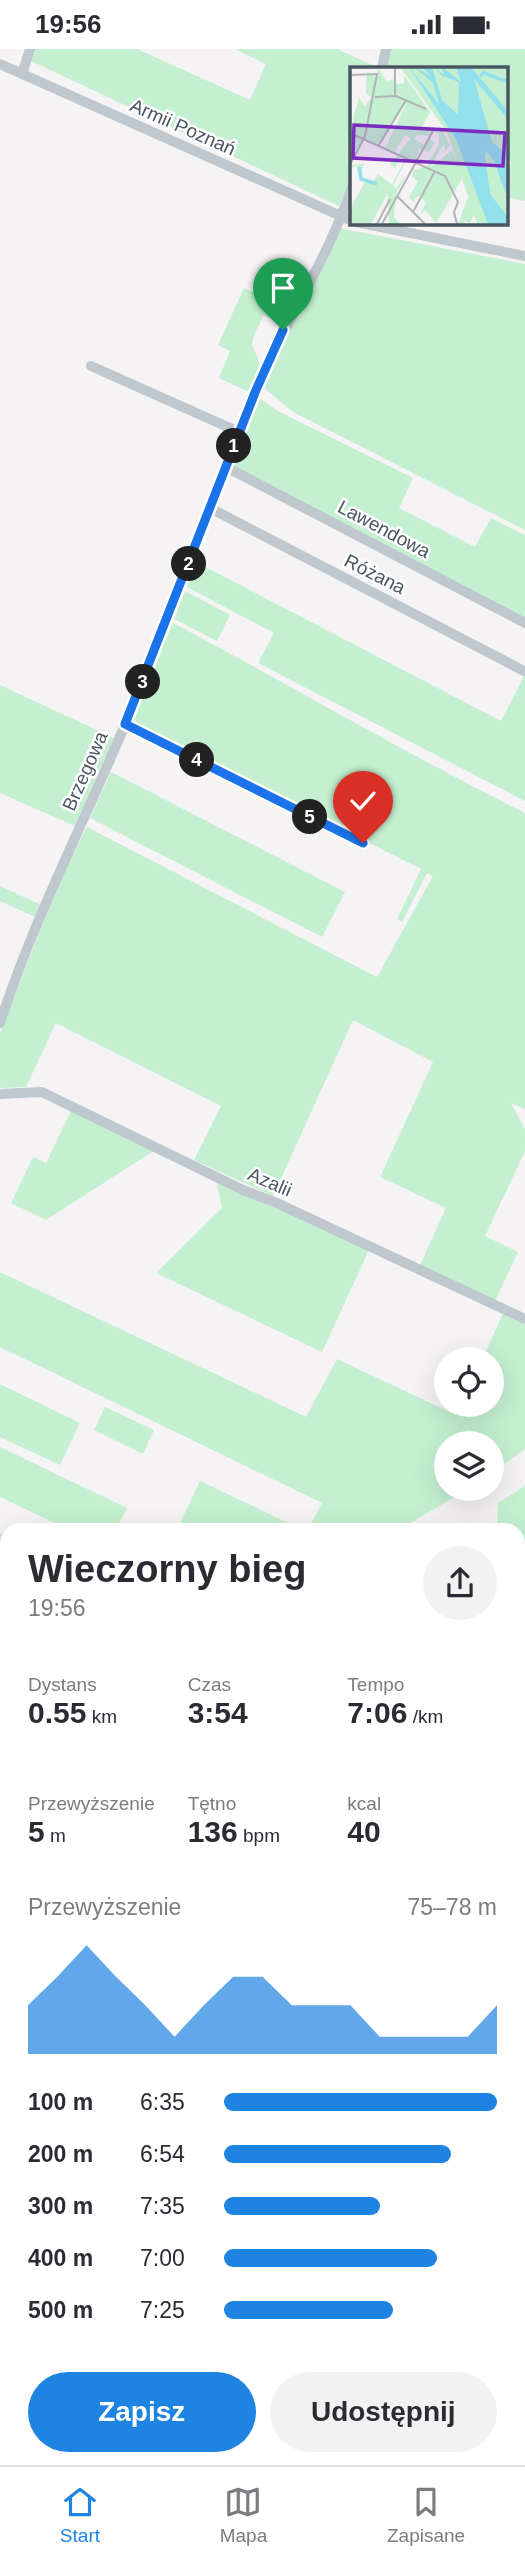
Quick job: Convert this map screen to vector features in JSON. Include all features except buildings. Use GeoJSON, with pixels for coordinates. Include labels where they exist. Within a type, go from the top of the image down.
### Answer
{"type":"FeatureCollection","features":[{"type":"Feature","properties":{"kind":"street"},"geometry":{"type":"LineString","coordinates":[[22,74],[30,49]]}},
{"type":"Feature","properties":{"kind":"street"},"geometry":{"type":"LineString","coordinates":[[382,67],[386,49]]}},
{"type":"Feature","properties":{"kind":"street","name":"Armii Poznań"},"geometry":{"type":"LineString","coordinates":[[0,64],[350,220]]}},
{"type":"Feature","properties":{"kind":"street","name":"Brzegowa"},"geometry":{"type":"LineString","coordinates":[[0,1023],[39,918],[125,724],[239,432],[283,330],[350,220]]}},
{"type":"Feature","properties":{"kind":"street","name":"Armii Poznań"},"geometry":{"type":"LineString","coordinates":[[369,224],[525,256]]}},
{"type":"Feature","properties":{"kind":"street"},"geometry":{"type":"LineString","coordinates":[[91,366],[239,432]]}},
{"type":"Feature","properties":{"kind":"street","name":"Lawendowa"},"geometry":{"type":"LineString","coordinates":[[226,467],[525,622]]}},
{"type":"Feature","properties":{"kind":"street","name":"Różana"},"geometry":{"type":"LineString","coordinates":[[210,508],[524,671]]}},
{"type":"Feature","properties":{"kind":"street"},"geometry":{"type":"LineString","coordinates":[[125,724],[363,843]]}},
{"type":"Feature","properties":{"kind":"street","name":"Azalii"},"geometry":{"type":"LineString","coordinates":[[0,1094],[42,1092],[243,1190],[277,1203],[525,1319]]}},
{"type":"Feature","properties":{"kind":"green space"},"geometry":{"type":"Polygon","coordinates":[[[32,49],[137,49],[250,100],[266,64],[235,49],[337,49],[377,67],[350,67],[350,177],[339,206],[29,60],[32,49]]]}},
{"type":"Feature","properties":{"kind":"green space"},"geometry":{"type":"Polygon","coordinates":[[[391,49],[525,49],[525,201],[508,197],[511,161],[508,160],[508,67],[386,67],[391,49]]]}},
{"type":"Feature","properties":{"kind":"green space"},"geometry":{"type":"Polygon","coordinates":[[[339,228],[525,264],[525,530],[293,412],[263,387],[283,338],[339,228]]]}},
{"type":"Feature","properties":{"kind":"green space"},"geometry":{"type":"Polygon","coordinates":[[[244,288],[289,309],[282,323],[264,315],[254,335],[252,344],[260,364],[251,393],[219,378],[230,351],[218,345],[244,288]]]}},
{"type":"Feature","properties":{"kind":"green space"},"geometry":{"type":"Polygon","coordinates":[[[259,398],[278,411],[413,478],[399,508],[475,547],[491,518],[525,535],[525,618],[232,465],[259,398]]]}},
{"type":"Feature","properties":{"kind":"green space"},"geometry":{"type":"Polygon","coordinates":[[[198,563],[501,721],[525,674],[525,801],[258,663],[274,633],[187,587],[198,563]]]}},
{"type":"Feature","properties":{"kind":"green space"},"geometry":{"type":"Polygon","coordinates":[[[185,591],[230,615],[217,641],[174,619],[185,591]]]}},
{"type":"Feature","properties":{"kind":"green space"},"geometry":{"type":"Polygon","coordinates":[[[173,623],[525,813],[525,1109],[511,1103],[525,1129],[525,1151],[485,1236],[518,1252],[495,1301],[420,1265],[446,1208],[380,1177],[433,1062],[353,1020],[273,1196],[194,1160],[221,1106],[56,1023],[26,1087],[0,1088],[0,1033],[64,870],[87,827],[377,977],[433,876],[427,873],[402,922],[397,919],[421,869],[129,722],[173,623]]]}},
{"type":"Feature","properties":{"kind":"green space"},"geometry":{"type":"Polygon","coordinates":[[[0,685],[114,738],[75,826],[0,793],[0,685]]]}},
{"type":"Feature","properties":{"kind":"green space"},"geometry":{"type":"Polygon","coordinates":[[[111,772],[345,892],[322,937],[90,818],[111,772]]]}},
{"type":"Feature","properties":{"kind":"green space"},"geometry":{"type":"Polygon","coordinates":[[[0,886],[41,905],[35,917],[0,901],[0,886]]]}},
{"type":"Feature","properties":{"kind":"green space"},"geometry":{"type":"Polygon","coordinates":[[[71,1111],[155,1150],[46,1220],[11,1203],[33,1157],[46,1163],[71,1111]]]}},
{"type":"Feature","properties":{"kind":"green space"},"geometry":{"type":"Polygon","coordinates":[[[216,1179],[369,1250],[322,1352],[156,1273],[222,1208],[216,1179]]]}},
{"type":"Feature","properties":{"kind":"green space"},"geometry":{"type":"Polygon","coordinates":[[[0,1272],[306,1417],[337,1359],[434,1405],[434,1417],[504,1417],[504,1347],[488,1347],[503,1313],[525,1323],[525,1449],[504,1464],[504,1431],[434,1431],[434,1501],[448,1501],[410,1523],[311,1523],[322,1503],[0,1347],[0,1272]]]}},
{"type":"Feature","properties":{"kind":"green space"},"geometry":{"type":"Polygon","coordinates":[[[0,1384],[80,1423],[60,1465],[0,1437],[0,1384]]]}},
{"type":"Feature","properties":{"kind":"green space"},"geometry":{"type":"Polygon","coordinates":[[[105,1407],[154,1430],[143,1454],[94,1430],[105,1407]]]}},
{"type":"Feature","properties":{"kind":"green space"},"geometry":{"type":"Polygon","coordinates":[[[0,1447],[127,1508],[119,1523],[54,1523],[0,1497],[0,1447]]]}},
{"type":"Feature","properties":{"kind":"green space"},"geometry":{"type":"Polygon","coordinates":[[[200,1481],[288,1523],[180,1523],[200,1481]]]}},
{"type":"Feature","properties":{"kind":"green space"},"geometry":{"type":"Polygon","coordinates":[[[525,1486],[525,1523],[497,1523],[498,1503],[525,1486]]]}},
{"type":"Feature","properties":{"kind":"route"},"geometry":{"type":"LineString","coordinates":[[283,330],[256,390],[169,619],[125,724],[363,843]]}}]}
